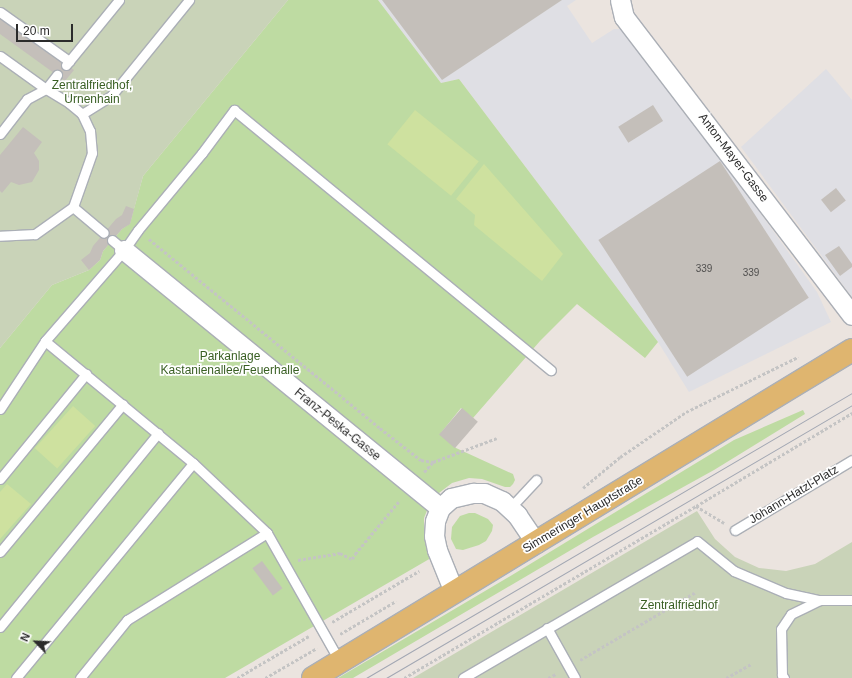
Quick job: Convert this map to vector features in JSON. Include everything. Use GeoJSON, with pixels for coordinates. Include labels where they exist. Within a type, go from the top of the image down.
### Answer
{"type":"FeatureCollection","features":[{"type":"Feature","properties":{"kind":"main road","name":"Simmeringer Hauptstraße"},"geometry":{"type":"LineString","coordinates":[[313,678],[852,350]]}},
{"type":"Feature","properties":{"kind":"street","name":"Anton-Mayer-Gasse"},"geometry":{"type":"LineString","coordinates":[[620,0],[624,17],[852,315]]}},
{"type":"Feature","properties":{"kind":"street","name":"Franz-Peska-Gasse"},"geometry":{"type":"LineString","coordinates":[[118,245],[440,508]]}},
{"type":"Feature","properties":{"kind":"street"},"geometry":{"type":"LineString","coordinates":[[454,592],[437,550],[434,536],[440,508],[451,498],[473,493],[484,493],[494,497],[511,507],[536,543]]}},
{"type":"Feature","properties":{"kind":"lane"},"geometry":{"type":"LineString","coordinates":[[0,12],[68,63],[119,0]]}},
{"type":"Feature","properties":{"kind":"lane"},"geometry":{"type":"LineString","coordinates":[[82,114],[111,96],[189,0]]}},
{"type":"Feature","properties":{"kind":"lane"},"geometry":{"type":"LineString","coordinates":[[0,56],[46,89],[69,103],[82,114],[90,131],[92,153],[73,207],[35,234],[0,236]]}},
{"type":"Feature","properties":{"kind":"lane"},"geometry":{"type":"LineString","coordinates":[[0,134],[27,99],[46,89],[57,76]]}},
{"type":"Feature","properties":{"kind":"lane"},"geometry":{"type":"LineString","coordinates":[[0,410],[45,341],[118,245],[138,230],[202,153],[234,110],[551,370]]}},
{"type":"Feature","properties":{"kind":"lane"},"geometry":{"type":"LineString","coordinates":[[73,207],[104,233]]}},
{"type":"Feature","properties":{"kind":"lane"},"geometry":{"type":"LineString","coordinates":[[45,341],[193,462],[267,533],[340,662]]}},
{"type":"Feature","properties":{"kind":"lane"},"geometry":{"type":"LineString","coordinates":[[0,479],[86,374]]}},
{"type":"Feature","properties":{"kind":"lane"},"geometry":{"type":"LineString","coordinates":[[0,552],[122,404]]}},
{"type":"Feature","properties":{"kind":"lane"},"geometry":{"type":"LineString","coordinates":[[0,626],[158,433]]}},
{"type":"Feature","properties":{"kind":"lane","name":"Johann-Hatzl-Platz"},"geometry":{"type":"LineString","coordinates":[[736,530],[852,460]]}},
{"type":"Feature","properties":{"kind":"lane"},"geometry":{"type":"LineString","coordinates":[[16,678],[193,462]]}},
{"type":"Feature","properties":{"kind":"lane"},"geometry":{"type":"LineString","coordinates":[[511,507],[536,480]]}},
{"type":"Feature","properties":{"kind":"lane"},"geometry":{"type":"LineString","coordinates":[[80,678],[127,620],[267,533]]}},
{"type":"Feature","properties":{"kind":"lane"},"geometry":{"type":"LineString","coordinates":[[463,678],[698,541],[734,571],[786,593],[820,600],[852,600]]}},
{"type":"Feature","properties":{"kind":"lane"},"geometry":{"type":"LineString","coordinates":[[784,678],[782,675],[781,629],[791,614],[820,600]]}},
{"type":"Feature","properties":{"kind":"lane"},"geometry":{"type":"LineString","coordinates":[[547,628],[575,678]]}},
{"type":"Feature","properties":{"kind":"path"},"geometry":{"type":"LineString","coordinates":[[138,230],[380,428],[421,460],[434,462]]}},
{"type":"Feature","properties":{"kind":"path"},"geometry":{"type":"LineString","coordinates":[[578,492],[620,457],[686,412],[803,354]]}},
{"type":"Feature","properties":{"kind":"path"},"geometry":{"type":"LineString","coordinates":[[404,678],[852,412]]}},
{"type":"Feature","properties":{"kind":"path"},"geometry":{"type":"LineString","coordinates":[[696,506],[736,530]]}},
{"type":"Feature","properties":{"kind":"path"},"geometry":{"type":"LineString","coordinates":[[283,561],[311,559],[340,554],[352,560]]}},
{"type":"Feature","properties":{"kind":"path"},"geometry":{"type":"LineString","coordinates":[[548,678],[696,592]]}},
{"type":"Feature","properties":{"kind":"path"},"geometry":{"type":"LineString","coordinates":[[265,678],[400,599]]}},
{"type":"Feature","properties":{"kind":"path"},"geometry":{"type":"LineString","coordinates":[[726,678],[751,664]]}},
{"type":"Feature","properties":{"kind":"shaded area"},"geometry":{"type":"Polygon","coordinates":[[[378,0],[576,0],[567,6],[592,43],[614,29],[621,29],[725,164],[817,292],[831,322],[689,392],[658,342],[459,79],[441,83],[378,0]]]}},
{"type":"Feature","properties":{"kind":"shaded area"},"geometry":{"type":"Polygon","coordinates":[[[826,69],[852,100],[852,297],[741,147],[826,69]]]}},
{"type":"Feature","properties":{"kind":"green space","name":"Zentralfriedhof, Urnenhain"},"geometry":{"type":"Polygon","coordinates":[[[0,0],[288,0],[143,176],[130,224],[122,229],[103,251],[100,260],[89,270],[52,285],[0,348],[0,0]]]}},
{"type":"Feature","properties":{"kind":"green space","name":"Parkanlage Kastanienallee/Feuerhalle"},"geometry":{"type":"Polygon","coordinates":[[[288,0],[378,0],[441,83],[459,79],[658,342],[645,358],[577,304],[540,341],[473,418],[461,408],[440,434],[456,448],[513,474],[515,480],[513,484],[510,487],[505,487],[482,479],[469,478],[452,483],[439,493],[428,508],[424,518],[424,538],[431,558],[225,678],[0,678],[0,348],[52,285],[89,270],[100,260],[103,251],[122,229],[130,223],[143,176],[288,0]]]}},
{"type":"Feature","properties":{"kind":"green space"},"geometry":{"type":"Polygon","coordinates":[[[415,110],[479,162],[451,196],[387,144],[415,110]]]}},
{"type":"Feature","properties":{"kind":"green space"},"geometry":{"type":"Polygon","coordinates":[[[484,164],[563,254],[542,281],[474,225],[475,215],[456,199],[484,164]]]}},
{"type":"Feature","properties":{"kind":"green space"},"geometry":{"type":"Polygon","coordinates":[[[73,406],[95,426],[57,468],[35,448],[73,406]]]}},
{"type":"Feature","properties":{"kind":"green space"},"geometry":{"type":"Polygon","coordinates":[[[803,410],[805,414],[714,470],[593,537],[353,678],[338,678],[507,578],[734,440],[803,410]]]}},
{"type":"Feature","properties":{"kind":"green space"},"geometry":{"type":"Polygon","coordinates":[[[7,484],[31,504],[0,539],[0,492],[7,484]]]}},
{"type":"Feature","properties":{"kind":"green space","name":"Zentralfriedhof"},"geometry":{"type":"Polygon","coordinates":[[[697,511],[715,539],[735,557],[759,568],[786,571],[815,564],[852,542],[852,678],[413,678],[697,511]]]}},
{"type":"Feature","properties":{"kind":"green space"},"geometry":{"type":"Polygon","coordinates":[[[475,513],[488,519],[493,525],[492,531],[486,541],[479,545],[463,550],[456,549],[451,539],[452,527],[460,516],[475,513]]]}},
{"type":"Feature","properties":{"kind":"building"},"geometry":{"type":"Polygon","coordinates":[[[382,0],[562,0],[442,80],[382,0]]]}},
{"type":"Feature","properties":{"kind":"building"},"geometry":{"type":"Polygon","coordinates":[[[0,16],[74,70],[65,81],[0,34],[0,16]]]}},
{"type":"Feature","properties":{"kind":"building"},"geometry":{"type":"Polygon","coordinates":[[[653,105],[663,121],[628,143],[618,127],[653,105]]]}},
{"type":"Feature","properties":{"kind":"building"},"geometry":{"type":"Polygon","coordinates":[[[23,127],[42,142],[34,153],[39,161],[39,170],[32,182],[19,185],[11,182],[2,193],[0,191],[0,155],[23,127]]]}},
{"type":"Feature","properties":{"kind":"building"},"geometry":{"type":"Polygon","coordinates":[[[720,161],[809,298],[687,377],[598,240],[720,161]]]}},
{"type":"Feature","properties":{"kind":"building"},"geometry":{"type":"Polygon","coordinates":[[[836,188],[846,201],[831,212],[821,200],[836,188]]]}},
{"type":"Feature","properties":{"kind":"building"},"geometry":{"type":"Polygon","coordinates":[[[126,206],[134,209],[130,224],[122,229],[103,251],[100,260],[89,270],[81,260],[90,253],[93,246],[116,219],[122,215],[126,206]]]}},
{"type":"Feature","properties":{"kind":"building"},"geometry":{"type":"Polygon","coordinates":[[[839,246],[852,264],[852,267],[840,276],[825,255],[839,246]]]}},
{"type":"Feature","properties":{"kind":"building"},"geometry":{"type":"Polygon","coordinates":[[[462,408],[478,422],[455,448],[439,434],[462,408]]]}},
{"type":"Feature","properties":{"kind":"building"},"geometry":{"type":"Polygon","coordinates":[[[262,561],[282,588],[273,595],[252,568],[262,561]]]}},
{"type":"Feature","properties":{"kind":"tram line"},"geometry":{"type":"LineString","coordinates":[[366,678],[852,393]]}},
{"type":"Feature","properties":{"kind":"tram line"},"geometry":{"type":"LineString","coordinates":[[386,678],[852,405]]}}]}
